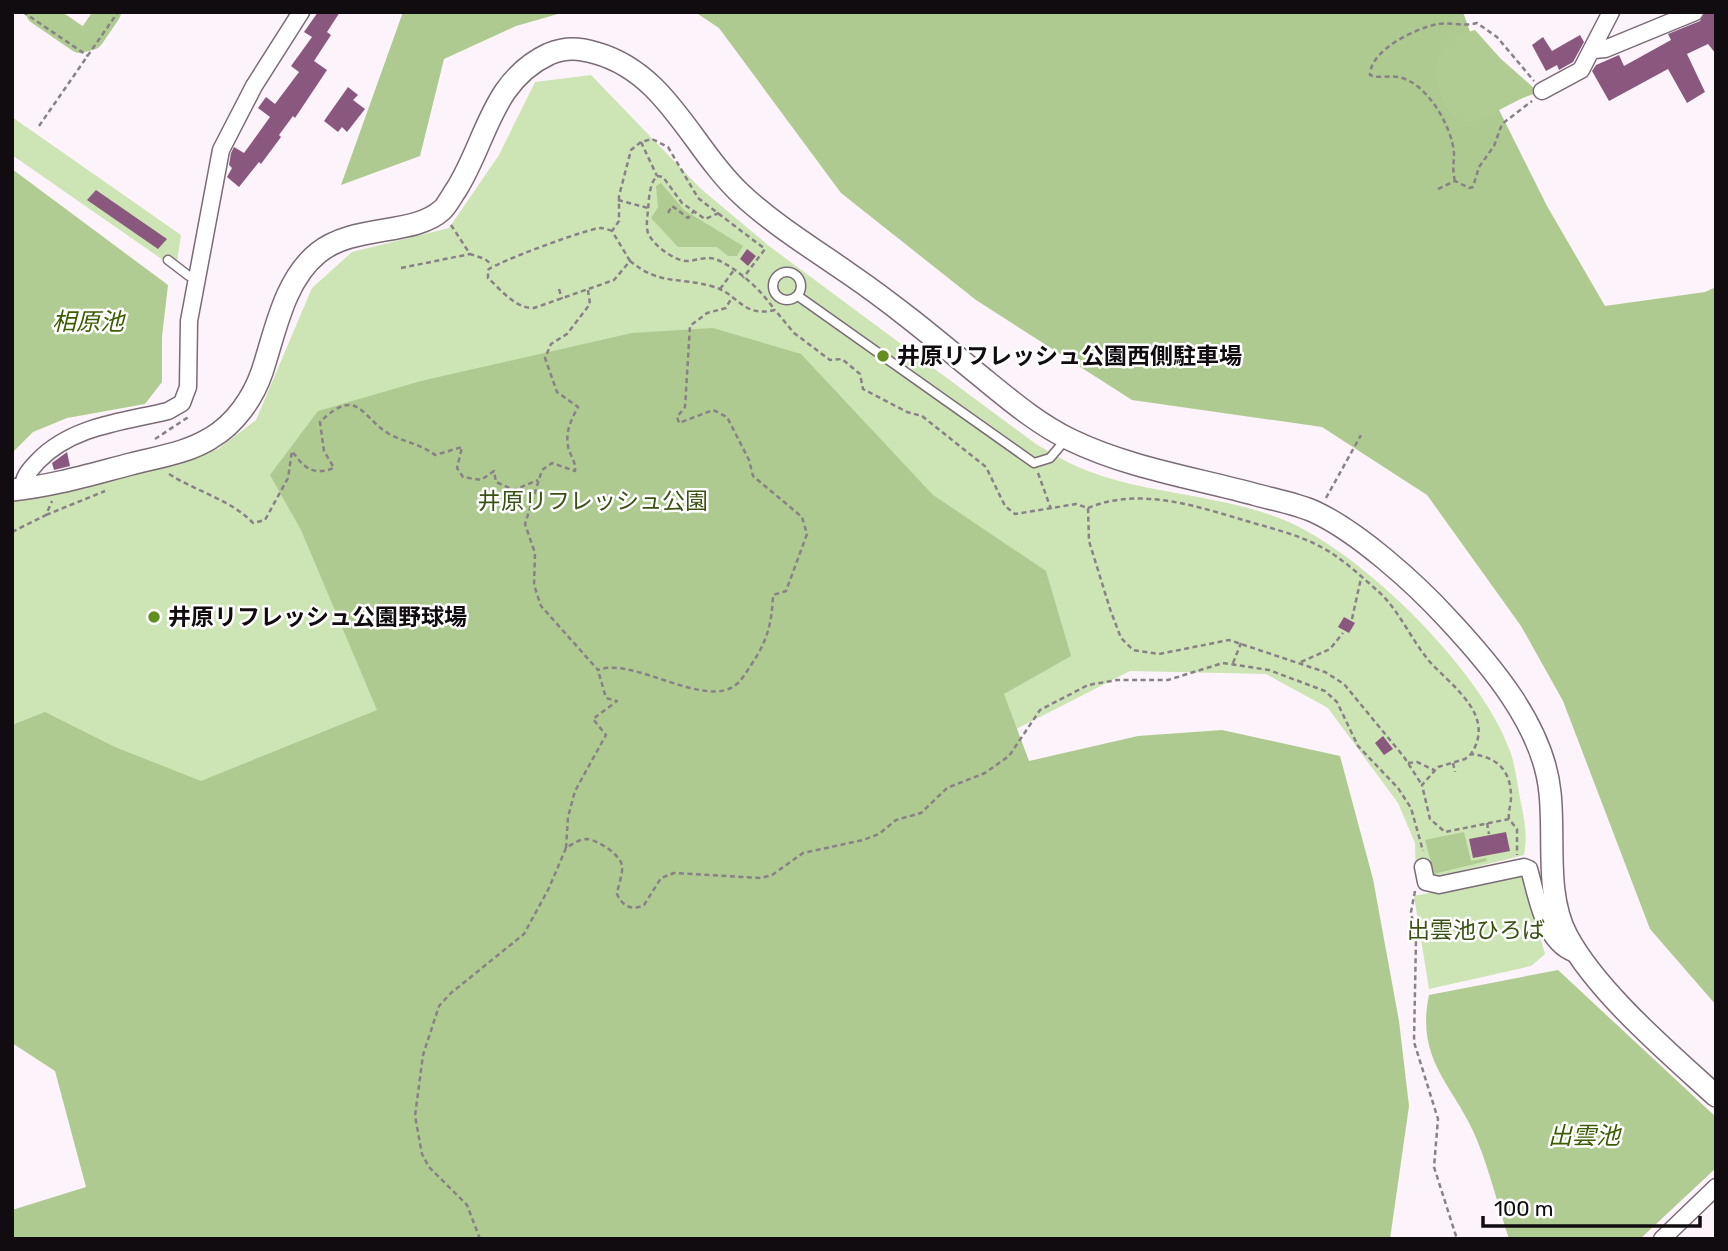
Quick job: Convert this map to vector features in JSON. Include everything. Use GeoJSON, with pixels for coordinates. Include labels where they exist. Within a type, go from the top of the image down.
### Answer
{"type":"FeatureCollection","features":[{"type":"Feature","properties":{"kind":"street"},"geometry":{"type":"LineString","coordinates":[[18,489],[26,474],[50,449],[67,438],[168,411],[182,403],[188,387],[189,321],[221,149],[254,86],[301,12]]}},
{"type":"Feature","properties":{"kind":"street"},"geometry":{"type":"LineString","coordinates":[[1542,91],[1581,70],[1594,50],[1611,12]]}},
{"type":"Feature","properties":{"kind":"street"},"geometry":{"type":"LineString","coordinates":[[1594,50],[1605,49],[1695,12]]}},
{"type":"Feature","properties":{"kind":"street"},"geometry":{"type":"LineString","coordinates":[[18,489],[60,482],[179,452],[214,437],[245,406],[258,382],[285,302],[311,258],[340,238],[422,220],[441,211],[470,169],[487,119],[511,81],[554,52],[577,48],[618,59],[657,89],[720,172],[759,209],[888,300],[1032,418],[1067,438],[1120,459],[1318,514],[1375,552],[1448,618],[1506,690],[1527,724],[1543,759],[1550,786],[1556,903],[1566,934],[1579,955],[1623,1007],[1716,1096]]}},
{"type":"Feature","properties":{"kind":"street"},"geometry":{"type":"LineString","coordinates":[[1424,874],[1439,885],[1524,867],[1529,869],[1542,913],[1554,938],[1566,952],[1579,955]]}},
{"type":"Feature","properties":{"kind":"street"},"geometry":{"type":"LineString","coordinates":[[1662,1239],[1716,1187]]}},
{"type":"Feature","properties":{"kind":"lane"},"geometry":{"type":"LineString","coordinates":[[168,261],[189,276]]}},
{"type":"Feature","properties":{"kind":"lane"},"geometry":{"type":"LineString","coordinates":[[798,296],[1034,463],[1050,458],[1067,438]]}},
{"type":"Feature","properties":{"kind":"path"},"geometry":{"type":"LineString","coordinates":[[23,12],[88,56]]}},
{"type":"Feature","properties":{"kind":"path"},"geometry":{"type":"LineString","coordinates":[[39,126],[118,12]]}},
{"type":"Feature","properties":{"kind":"path"},"geometry":{"type":"LineString","coordinates":[[1477,23],[1497,37],[1542,91],[1502,124],[1494,146],[1479,167],[1473,187],[1469,188],[1455,181],[1451,165],[1454,150],[1448,138],[1446,120],[1429,96],[1398,77],[1370,75],[1378,55],[1387,46],[1433,25],[1465,27],[1477,23]]}},
{"type":"Feature","properties":{"kind":"path"},"geometry":{"type":"LineString","coordinates":[[612,231],[620,221],[618,200],[631,150],[641,142],[652,139],[668,147],[698,198],[765,249],[743,278]]}},
{"type":"Feature","properties":{"kind":"path"},"geometry":{"type":"LineString","coordinates":[[641,142],[657,176]]}},
{"type":"Feature","properties":{"kind":"path"},"geometry":{"type":"LineString","coordinates":[[657,176],[663,177],[682,203],[693,212],[705,219],[719,214]]}},
{"type":"Feature","properties":{"kind":"path"},"geometry":{"type":"LineString","coordinates":[[657,176],[652,181],[648,233],[674,258],[684,261],[714,258],[734,271],[765,296],[794,333],[830,360],[842,359],[860,374],[863,388],[907,412],[922,416],[986,467],[1005,506],[1015,514],[1076,504],[1088,508],[1134,498],[1196,506],[1324,548],[1381,594],[1428,659],[1473,707],[1479,733],[1478,743],[1471,754],[1434,770],[1422,785]]}},
{"type":"Feature","properties":{"kind":"path"},"geometry":{"type":"LineString","coordinates":[[1438,189],[1455,181]]}},
{"type":"Feature","properties":{"kind":"path"},"geometry":{"type":"LineString","coordinates":[[618,200],[650,213]]}},
{"type":"Feature","properties":{"kind":"path"},"geometry":{"type":"LineString","coordinates":[[668,213],[672,206],[688,218],[693,212]]}},
{"type":"Feature","properties":{"kind":"path"},"geometry":{"type":"LineString","coordinates":[[448,221],[470,254]]}},
{"type":"Feature","properties":{"kind":"path"},"geometry":{"type":"LineString","coordinates":[[629,261],[614,280],[562,299],[526,308],[488,278],[488,270],[492,265],[580,233],[602,228],[612,231],[629,261],[645,274],[661,280],[720,289],[747,310],[775,310]]}},
{"type":"Feature","properties":{"kind":"path"},"geometry":{"type":"LineString","coordinates":[[401,268],[470,254],[485,259],[492,265]]}},
{"type":"Feature","properties":{"kind":"path"},"geometry":{"type":"LineString","coordinates":[[720,289],[734,271]]}},
{"type":"Feature","properties":{"kind":"path"},"geometry":{"type":"LineString","coordinates":[[559,289],[562,299]]}},
{"type":"Feature","properties":{"kind":"path"},"geometry":{"type":"LineString","coordinates":[[480,1239],[467,1205],[429,1167],[422,1154],[415,1116],[424,1055],[439,1006],[451,993],[524,934],[566,848],[568,817],[575,791],[606,735],[593,719],[617,701],[606,698],[598,670],[541,606],[534,585],[534,553],[526,524],[542,470],[552,463],[575,471],[568,447],[568,425],[578,407],[557,392],[545,358],[551,344],[567,334],[590,304],[588,290]]}},
{"type":"Feature","properties":{"kind":"path"},"geometry":{"type":"LineString","coordinates":[[598,670],[606,667],[637,671],[664,681],[718,692],[737,685],[765,645],[772,617],[773,595],[786,591],[807,534],[802,517],[753,476],[749,460],[727,417],[713,410],[679,423],[677,416],[685,407],[690,326],[707,313],[726,308],[732,297]]}},
{"type":"Feature","properties":{"kind":"path"},"geometry":{"type":"LineString","coordinates":[[168,473],[210,493],[244,514],[253,523],[264,520],[288,478],[292,451],[306,469],[321,473],[334,468],[324,451],[320,422],[334,408],[351,405],[366,410],[387,433],[421,444],[435,455],[462,447],[457,468],[463,477],[481,480],[494,471],[496,482],[514,490],[538,480]]}},
{"type":"Feature","properties":{"kind":"path"},"geometry":{"type":"LineString","coordinates":[[1318,514],[1361,435]]}},
{"type":"Feature","properties":{"kind":"path"},"geometry":{"type":"LineString","coordinates":[[1039,478],[1051,509]]}},
{"type":"Feature","properties":{"kind":"path"},"geometry":{"type":"LineString","coordinates":[[12,532],[46,515],[60,482]]}},
{"type":"Feature","properties":{"kind":"path"},"geometry":{"type":"LineString","coordinates":[[1088,508],[1088,541],[1104,581],[1110,609],[1121,638],[1133,650],[1159,654],[1218,641],[1242,643],[1301,662],[1344,684],[1408,763],[1422,785],[1430,819],[1445,832],[1509,819]]}},
{"type":"Feature","properties":{"kind":"path"},"geometry":{"type":"LineString","coordinates":[[1352,619],[1361,578]]}},
{"type":"Feature","properties":{"kind":"path"},"geometry":{"type":"LineString","coordinates":[[1301,662],[1330,649],[1343,633]]}},
{"type":"Feature","properties":{"kind":"path"},"geometry":{"type":"LineString","coordinates":[[1233,663],[1242,643]]}},
{"type":"Feature","properties":{"kind":"path"},"geometry":{"type":"LineString","coordinates":[[566,848],[588,839],[619,857],[622,866],[617,894],[623,904],[630,907],[644,905],[662,878],[674,873],[761,878],[772,875],[803,853],[879,834],[897,820],[921,813],[947,788],[985,773],[1009,756],[1040,710],[1088,685],[1117,680],[1168,680],[1212,664],[1233,663],[1325,691],[1337,702],[1358,746],[1398,788],[1411,808],[1424,856],[1424,874],[1412,900],[1416,939],[1414,1042],[1438,1119],[1434,1167],[1458,1239]]}},
{"type":"Feature","properties":{"kind":"path"},"geometry":{"type":"LineString","coordinates":[[1471,754],[1483,755],[1501,764],[1507,772],[1511,793],[1509,819],[1517,829],[1517,853],[1524,867]]}},
{"type":"Feature","properties":{"kind":"path"},"geometry":{"type":"LineString","coordinates":[[1408,763],[1418,762],[1434,770]]}},
{"type":"Feature","properties":{"kind":"path"},"geometry":{"type":"LineString","coordinates":[[1453,763],[1455,772]]}},
{"type":"Feature","properties":{"kind":"path"},"geometry":{"type":"LineString","coordinates":[[1487,823],[1489,834]]}},
{"type":"Feature","properties":{"kind":"green space"},"geometry":{"type":"Polygon","coordinates":[[[403,12],[565,12],[516,26],[444,59],[420,156],[341,185],[403,12]]]}},
{"type":"Feature","properties":{"kind":"green space"},"geometry":{"type":"Polygon","coordinates":[[[695,12],[1463,12],[1496,104],[1547,206],[1605,306],[1705,292],[1716,287],[1716,1005],[1650,929],[1563,701],[1521,626],[1427,495],[1322,427],[1132,400],[976,300],[841,193],[719,28],[695,12]]]}},
{"type":"Feature","properties":{"kind":"green space","name":"井原リフレッシュ公園"},"geometry":{"type":"Polygon","coordinates":[[[591,75],[700,188],[769,246],[1036,444],[1073,465],[1103,476],[1233,504],[1284,520],[1348,558],[1382,586],[1447,651],[1495,719],[1515,768],[1525,826],[1524,855],[1416,882],[1415,843],[1398,803],[1328,708],[1266,674],[1130,671],[807,836],[12,893],[12,500],[45,495],[218,449],[256,420],[312,288],[352,252],[449,228],[499,155],[535,82],[591,75]]]}},
{"type":"Feature","properties":{"kind":"green space"},"geometry":{"type":"Polygon","coordinates":[[[12,117],[181,235],[176,269],[12,155],[12,117]]]}},
{"type":"Feature","properties":{"kind":"green space"},"geometry":{"type":"Polygon","coordinates":[[[713,328],[801,354],[933,495],[1046,571],[1071,656],[1004,694],[1029,761],[1138,736],[1222,730],[1340,756],[1373,879],[1399,1021],[1409,1106],[1390,1239],[12,1239],[12,1210],[86,1187],[55,1071],[12,1043],[12,725],[45,712],[115,747],[201,781],[377,710],[301,530],[270,475],[318,411],[421,381],[632,333],[713,328]]]}},
{"type":"Feature","properties":{"kind":"green space","name":"出雲池ひろば"},"geometry":{"type":"Polygon","coordinates":[[[1523,874],[1545,954],[1531,966],[1429,989],[1414,896],[1523,874]]]}},
{"type":"Feature","properties":{"kind":"water"},"geometry":{"type":"Polygon","coordinates":[[[1475,30],[1501,59],[1535,89],[1534,94],[1480,119],[1465,122],[1457,119],[1445,105],[1438,85],[1437,66],[1449,43],[1458,36],[1475,30]]]}},
{"type":"Feature","properties":{"kind":"water","name":"相原池"},"geometry":{"type":"Polygon","coordinates":[[[12,169],[168,285],[162,337],[162,382],[145,404],[67,418],[33,432],[12,453],[12,169]]]}},
{"type":"Feature","properties":{"kind":"water"},"geometry":{"type":"Polygon","coordinates":[[[661,183],[684,210],[743,246],[737,256],[728,256],[717,247],[678,247],[651,218],[658,207],[656,186],[661,183]]]}},
{"type":"Feature","properties":{"kind":"water"},"geometry":{"type":"Polygon","coordinates":[[[1464,832],[1471,861],[1486,858],[1487,861],[1434,874],[1425,840],[1464,832]]]}},
{"type":"Feature","properties":{"kind":"water","name":"出雲池"},"geometry":{"type":"Polygon","coordinates":[[[1558,970],[1716,1117],[1716,1168],[1640,1239],[1509,1239],[1477,1140],[1432,1056],[1426,1018],[1429,995],[1558,970]]]}},
{"type":"Feature","properties":{"kind":"building"},"geometry":{"type":"Polygon","coordinates":[[[318,12],[340,12],[327,32],[331,35],[314,61],[327,70],[261,164],[259,162],[239,187],[227,177],[232,168],[229,165],[231,153],[234,147],[244,153],[270,117],[258,108],[266,97],[275,104],[299,72],[291,66],[312,37],[304,32],[318,12]]]}},
{"type":"Feature","properties":{"kind":"building"},"geometry":{"type":"Polygon","coordinates":[[[1705,12],[1716,12],[1716,54],[1708,44],[1687,54],[1705,92],[1687,103],[1668,69],[1609,101],[1592,71],[1596,65],[1619,55],[1624,66],[1671,40],[1668,34],[1700,21],[1705,12]]]}},
{"type":"Feature","properties":{"kind":"building"},"geometry":{"type":"Polygon","coordinates":[[[1580,35],[1584,42],[1573,62],[1559,70],[1557,65],[1546,71],[1532,45],[1543,37],[1552,51],[1580,35]]]}},
{"type":"Feature","properties":{"kind":"building"},"geometry":{"type":"Polygon","coordinates":[[[348,87],[358,95],[353,100],[365,109],[347,132],[342,127],[338,132],[324,121],[348,87]]]}},
{"type":"Feature","properties":{"kind":"building"},"geometry":{"type":"Polygon","coordinates":[[[96,190],[167,239],[158,249],[87,200],[96,190]]]}},
{"type":"Feature","properties":{"kind":"building"},"geometry":{"type":"Polygon","coordinates":[[[747,249],[756,256],[748,266],[740,259],[747,249]]]}},
{"type":"Feature","properties":{"kind":"building"},"geometry":{"type":"Polygon","coordinates":[[[67,452],[70,466],[54,470],[52,463],[67,452]]]}},
{"type":"Feature","properties":{"kind":"building"},"geometry":{"type":"Polygon","coordinates":[[[1344,617],[1355,623],[1349,633],[1338,627],[1344,617]]]}},
{"type":"Feature","properties":{"kind":"building"},"geometry":{"type":"Polygon","coordinates":[[[1383,736],[1393,749],[1384,755],[1375,743],[1383,736]]]}},
{"type":"Feature","properties":{"kind":"building"},"geometry":{"type":"Polygon","coordinates":[[[1506,832],[1510,851],[1473,858],[1469,839],[1506,832]]]}},
{"type":"Feature","properties":{"kind":"waterway"},"geometry":{"type":"LineString","coordinates":[[39,12],[80,40],[91,37],[108,12]]}},
{"type":"Feature","properties":{"kind":"place","name":"井原リフレッシュ公園西側駐車場"},"geometry":{"type":"Point","coordinates":[883,356]}},
{"type":"Feature","properties":{"kind":"place","name":"井原リフレッシュ公園野球場"},"geometry":{"type":"Point","coordinates":[154,617]}}]}
